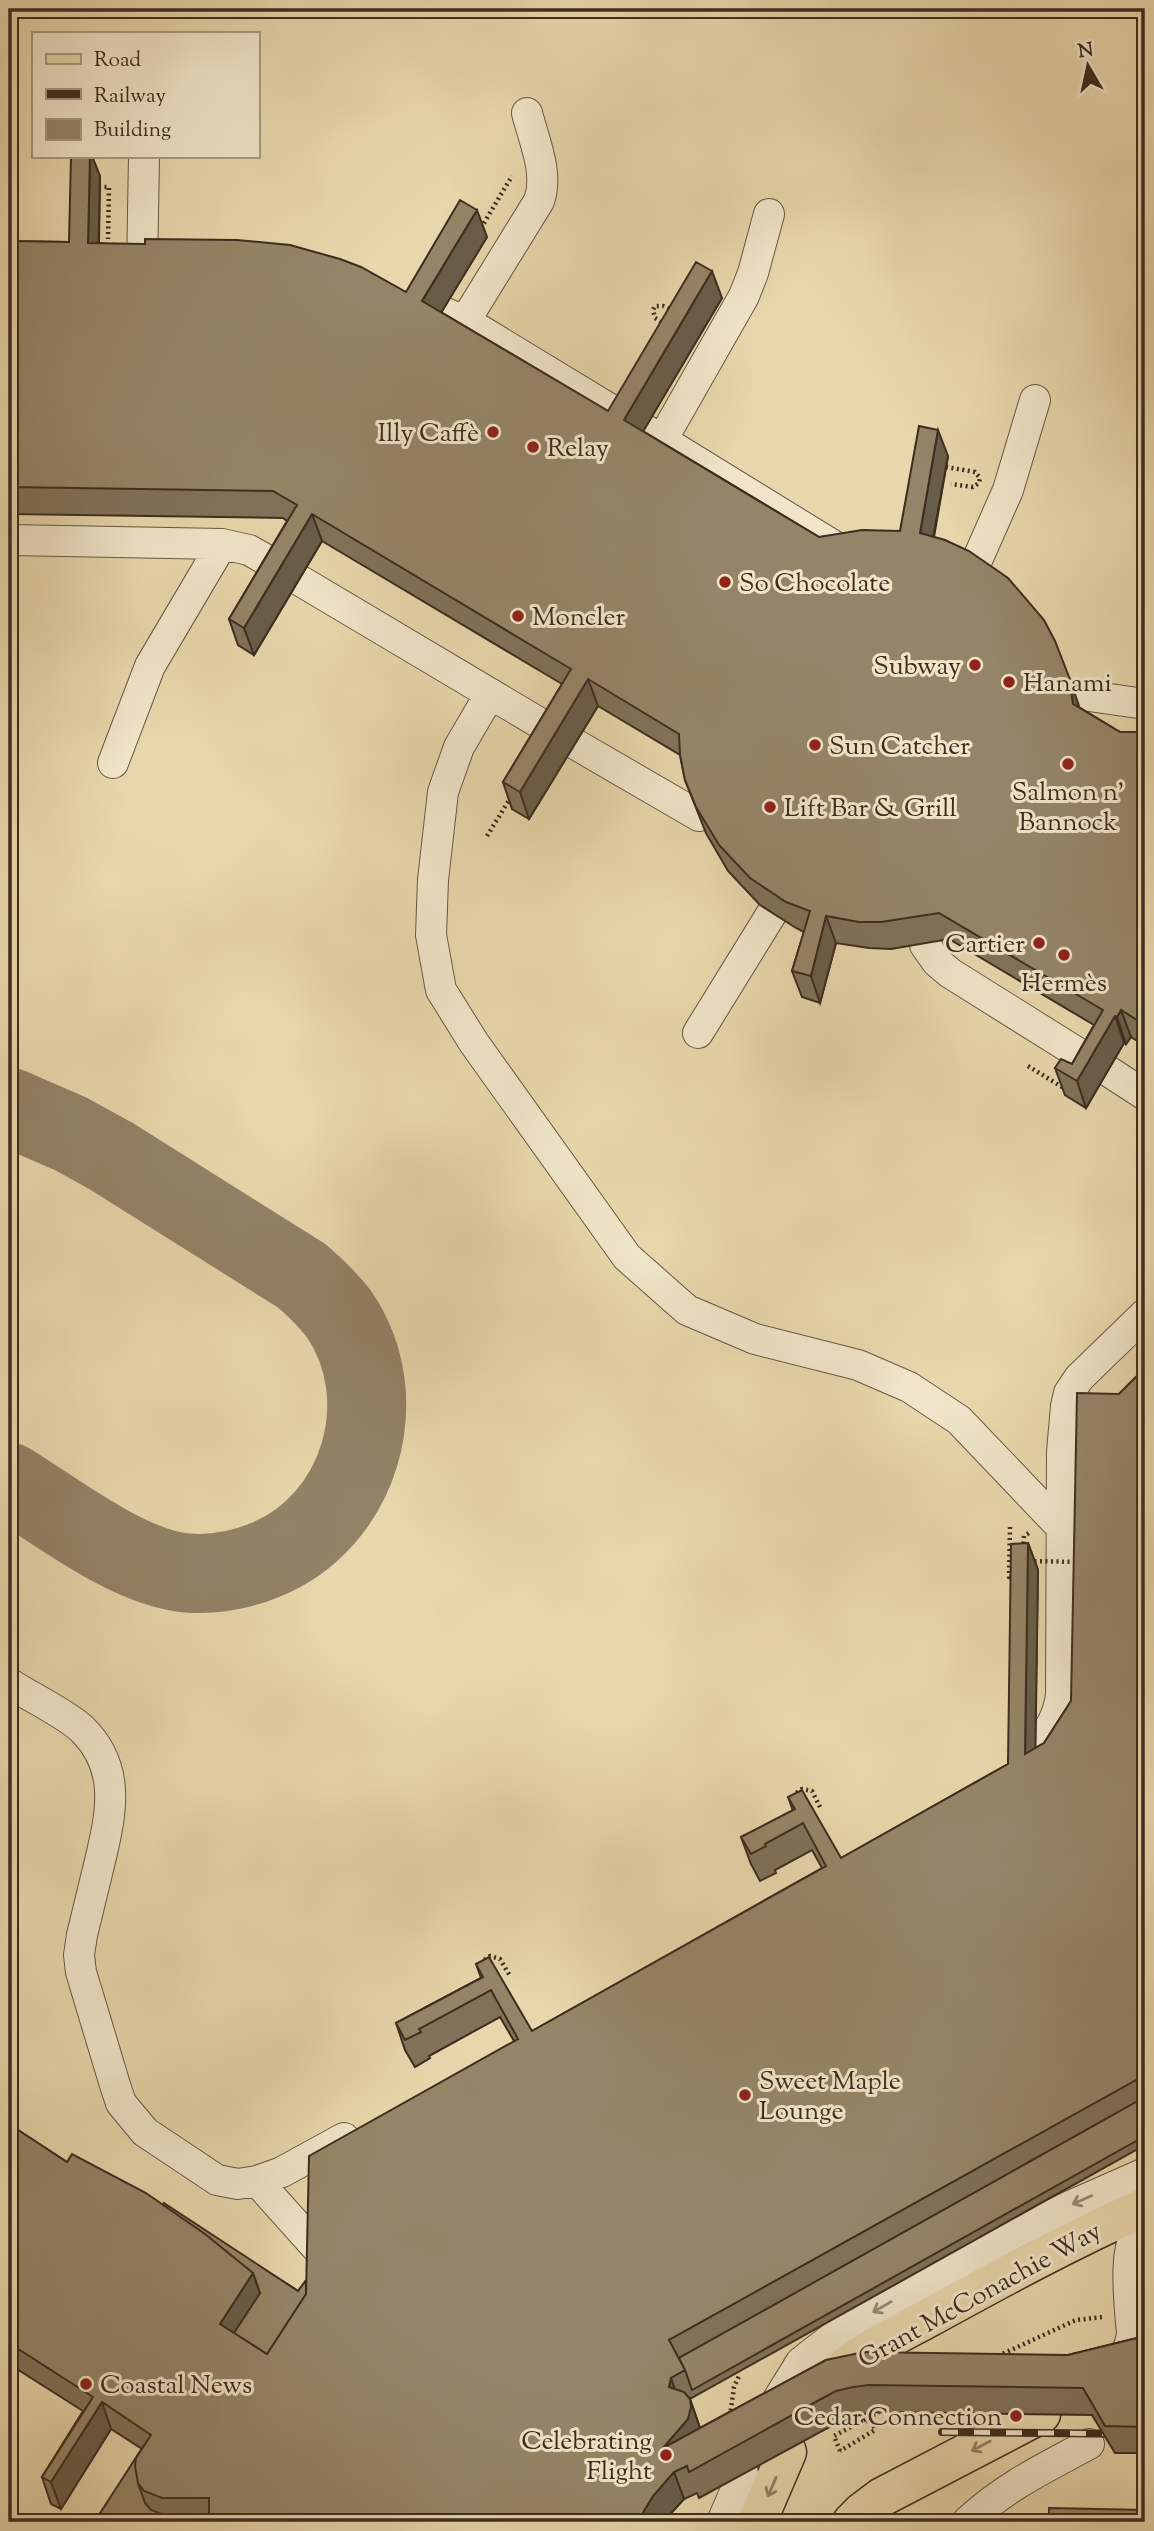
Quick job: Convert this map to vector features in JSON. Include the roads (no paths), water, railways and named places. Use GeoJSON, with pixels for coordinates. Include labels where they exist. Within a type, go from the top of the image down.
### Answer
{"type":"FeatureCollection","features":[{"type":"Feature","properties":{"kind":"main road","name":"Grant McConachie Way"},"geometry":{"type":"LineString","coordinates":[[830,2407],[829,2381],[869,2351],[1025,2264],[1145,2210]]}},
{"type":"Feature","properties":{"kind":"main road"},"geometry":{"type":"LineString","coordinates":[[1112,2372],[1145,2353]]}},
{"type":"Feature","properties":{"kind":"main road"},"geometry":{"type":"LineString","coordinates":[[854,2519],[882,2497],[1041,2414]]}},
{"type":"Feature","properties":{"kind":"main road"},"geometry":{"type":"LineString","coordinates":[[757,2522],[775,2438]]}},
{"type":"Feature","properties":{"kind":"lane"},"geometry":{"type":"LineString","coordinates":[[527,113],[543,179],[539,201],[434,312],[644,430],[854,558]]}},
{"type":"Feature","properties":{"kind":"lane"},"geometry":{"type":"LineString","coordinates":[[142,270],[144,158]]}},
{"type":"Feature","properties":{"kind":"lane"},"geometry":{"type":"LineString","coordinates":[[644,430],[744,296],[754,273],[769,214]]}},
{"type":"Feature","properties":{"kind":"lane"},"geometry":{"type":"LineString","coordinates":[[971,574],[1007,490],[1035,400]]}},
{"type":"Feature","properties":{"kind":"lane"},"geometry":{"type":"LineString","coordinates":[[9,540],[222,544],[249,550],[699,816]]}},
{"type":"Feature","properties":{"kind":"lane"},"geometry":{"type":"LineString","coordinates":[[113,763],[149,666],[222,544]]}},
{"type":"Feature","properties":{"kind":"lane"},"geometry":{"type":"LineString","coordinates":[[490,694],[459,747],[443,792],[433,880],[431,935],[441,990],[474,1043],[627,1257],[687,1310],[755,1339],[858,1364],[909,1387],[959,1420],[1063,1529]]}},
{"type":"Feature","properties":{"kind":"lane"},"geometry":{"type":"LineString","coordinates":[[1075,694],[1145,704]]}},
{"type":"Feature","properties":{"kind":"lane"},"geometry":{"type":"LineString","coordinates":[[698,1032],[772,913]]}},
{"type":"Feature","properties":{"kind":"lane"},"geometry":{"type":"LineString","coordinates":[[925,945],[937,962],[950,973],[1145,1095]]}},
{"type":"Feature","properties":{"kind":"lane"},"geometry":{"type":"LineString","coordinates":[[1036,1746],[1051,1728],[1058,1713],[1061,1695],[1062,1452],[1069,1393],[1083,1373],[1145,1314]]}},
{"type":"Feature","properties":{"kind":"lane"},"geometry":{"type":"LineString","coordinates":[[9,1683],[80,1727],[98,1749],[107,1768],[111,1815],[79,1955],[86,1995],[121,2103],[145,2132],[217,2180],[238,2184],[257,2181],[282,2172],[364,2127]]}},
{"type":"Feature","properties":{"kind":"lane"},"geometry":{"type":"LineString","coordinates":[[775,2438],[782,2389],[801,2362],[835,2334],[1017,2232],[1145,2174]]}},
{"type":"Feature","properties":{"kind":"lane"},"geometry":{"type":"LineString","coordinates":[[257,2181],[317,2248]]}},
{"type":"Feature","properties":{"kind":"lane"},"geometry":{"type":"LineString","coordinates":[[1112,2372],[1125,2358],[1132,2335],[1128,2262],[1145,2210]]}},
{"type":"Feature","properties":{"kind":"lane"},"geometry":{"type":"LineString","coordinates":[[967,2522],[1002,2492],[1089,2444]]}},
{"type":"Feature","properties":{"kind":"lane"},"geometry":{"type":"LineString","coordinates":[[722,2522],[743,2473]]}},
{"type":"Feature","properties":{"kind":"railway"},"geometry":{"type":"LineString","coordinates":[[942,2432],[1145,2434]]}},
{"type":"Feature","properties":{"kind":"place","name":"Illy Caffè"},"geometry":{"type":"Point","coordinates":[493,432]}},
{"type":"Feature","properties":{"kind":"place","name":"Relay"},"geometry":{"type":"Point","coordinates":[533,447]}},
{"type":"Feature","properties":{"kind":"place","name":"So Chocolate"},"geometry":{"type":"Point","coordinates":[725,582]}},
{"type":"Feature","properties":{"kind":"place","name":"Moncler"},"geometry":{"type":"Point","coordinates":[518,616]}},
{"type":"Feature","properties":{"kind":"place","name":"Subway"},"geometry":{"type":"Point","coordinates":[975,665]}},
{"type":"Feature","properties":{"kind":"place","name":"Hanami"},"geometry":{"type":"Point","coordinates":[1009,682]}},
{"type":"Feature","properties":{"kind":"place","name":"Sun Catcher"},"geometry":{"type":"Point","coordinates":[815,745]}},
{"type":"Feature","properties":{"kind":"place","name":"Salmon n' Bannock"},"geometry":{"type":"Point","coordinates":[1068,764]}},
{"type":"Feature","properties":{"kind":"place","name":"Lift Bar & Grill"},"geometry":{"type":"Point","coordinates":[770,807]}},
{"type":"Feature","properties":{"kind":"place","name":"Cartier"},"geometry":{"type":"Point","coordinates":[1039,943]}},
{"type":"Feature","properties":{"kind":"place","name":"Hermès"},"geometry":{"type":"Point","coordinates":[1064,955]}},
{"type":"Feature","properties":{"kind":"place","name":"Sweet Maple Lounge"},"geometry":{"type":"Point","coordinates":[745,2095]}},
{"type":"Feature","properties":{"kind":"place","name":"Coastal News"},"geometry":{"type":"Point","coordinates":[86,2384]}},
{"type":"Feature","properties":{"kind":"place","name":"Cedar Connection"},"geometry":{"type":"Point","coordinates":[1016,2416]}},
{"type":"Feature","properties":{"kind":"place","name":"Celebrating Flight"},"geometry":{"type":"Point","coordinates":[666,2455]}}]}
